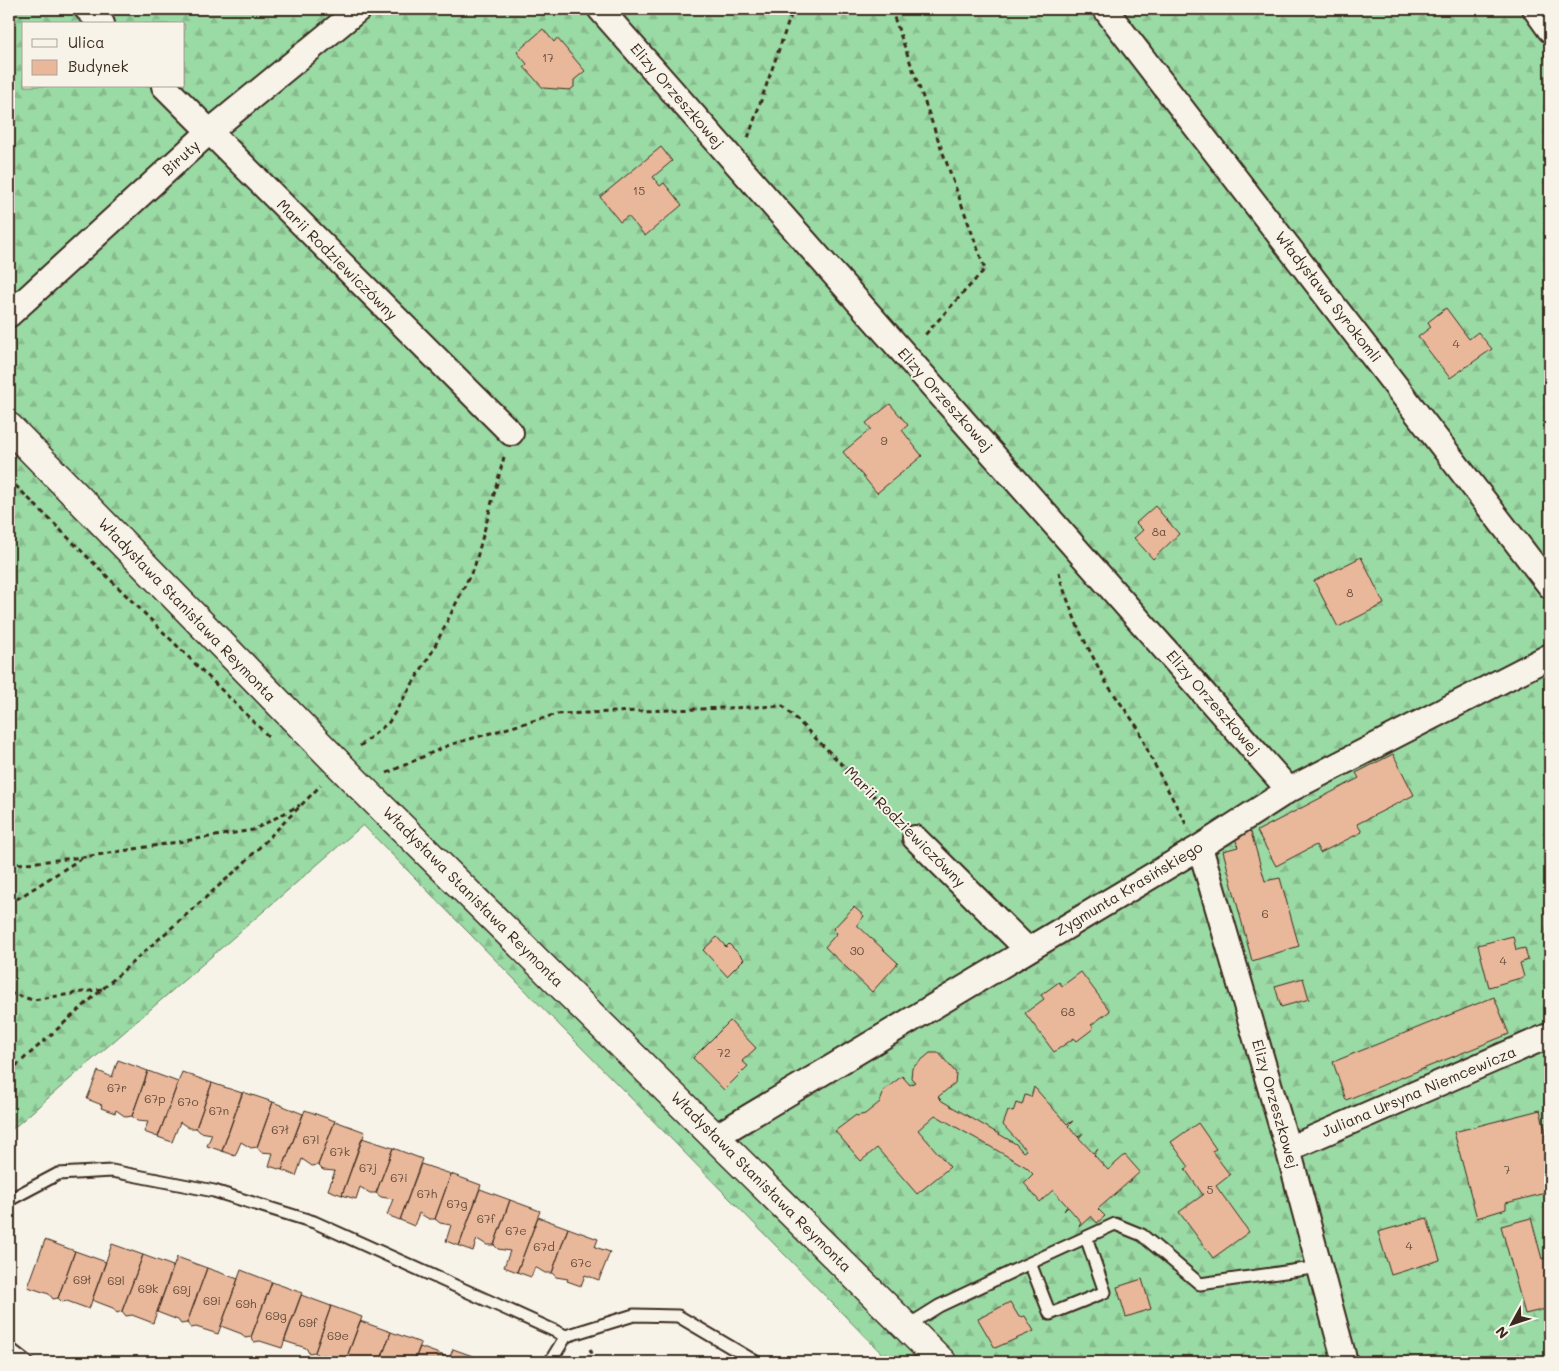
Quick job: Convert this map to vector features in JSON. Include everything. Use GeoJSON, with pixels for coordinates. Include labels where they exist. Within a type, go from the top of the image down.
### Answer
{"type":"FeatureCollection","features":[{"type":"Feature","properties":{"kind":"street"},"geometry":{"type":"LineString","coordinates":[[87,9],[100,22]]}},
{"type":"Feature","properties":{"kind":"street","name":"Biruty"},"geometry":{"type":"LineString","coordinates":[[9,315],[209,132],[359,9]]}},
{"type":"Feature","properties":{"kind":"street","name":"Elizy Orzeszkowej"},"geometry":{"type":"LineString","coordinates":[[600,9],[1289,790]]}},
{"type":"Feature","properties":{"kind":"street","name":"Władysława Syrokomli"},"geometry":{"type":"LineString","coordinates":[[1105,9],[1550,586]]}},
{"type":"Feature","properties":{"kind":"street"},"geometry":{"type":"LineString","coordinates":[[1536,9],[1550,30]]}},
{"type":"Feature","properties":{"kind":"street","name":"Marii Rodziewiczówny"},"geometry":{"type":"LineString","coordinates":[[166,88],[511,433]]}},
{"type":"Feature","properties":{"kind":"street","name":"Władysława Stanisława Reymonta"},"geometry":{"type":"LineString","coordinates":[[9,427],[348,774],[942,1362]]}},
{"type":"Feature","properties":{"kind":"street","name":"Zygmunta Krasińskiego"},"geometry":{"type":"LineString","coordinates":[[715,1137],[1200,847],[1289,790],[1550,656]]}},
{"type":"Feature","properties":{"kind":"street","name":"Marii Rodziewiczówny"},"geometry":{"type":"LineString","coordinates":[[915,838],[1027,949]]}},
{"type":"Feature","properties":{"kind":"street","name":"Elizy Orzeszkowej"},"geometry":{"type":"LineString","coordinates":[[1200,847],[1288,1149],[1345,1362]]}},
{"type":"Feature","properties":{"kind":"street","name":"Juliana Ursyna Niemcewicza"},"geometry":{"type":"LineString","coordinates":[[1288,1149],[1550,1035]]}},
{"type":"Feature","properties":{"kind":"lane"},"geometry":{"type":"LineString","coordinates":[[9,1200],[58,1174],[112,1171],[214,1191],[314,1222],[566,1336]]}},
{"type":"Feature","properties":{"kind":"lane"},"geometry":{"type":"LineString","coordinates":[[907,1326],[939,1306],[1115,1224],[1142,1235],[1200,1284],[1320,1267]]}},
{"type":"Feature","properties":{"kind":"lane"},"geometry":{"type":"LineString","coordinates":[[1030,1263],[1050,1314],[1105,1292],[1086,1237]]}},
{"type":"Feature","properties":{"kind":"lane"},"geometry":{"type":"LineString","coordinates":[[550,1362],[566,1336],[634,1315],[678,1316],[756,1362]]}},
{"type":"Feature","properties":{"kind":"lane"},"geometry":{"type":"LineString","coordinates":[[9,1348],[27,1362]]}},
{"type":"Feature","properties":{"kind":"path"},"geometry":{"type":"LineString","coordinates":[[738,166],[793,9]]}},
{"type":"Feature","properties":{"kind":"path"},"geometry":{"type":"LineString","coordinates":[[891,9],[985,269],[906,356]]}},
{"type":"Feature","properties":{"kind":"path"},"geometry":{"type":"LineString","coordinates":[[9,1072],[240,867],[319,786],[348,774],[389,722],[432,652],[475,565],[511,433]]}},
{"type":"Feature","properties":{"kind":"path"},"geometry":{"type":"LineString","coordinates":[[1058,568],[1062,585],[1079,630],[1107,684],[1138,728],[1150,756],[1200,847]]}},
{"type":"Feature","properties":{"kind":"path","name":"Marii Rodziewiczówny"},"geometry":{"type":"LineString","coordinates":[[348,774],[557,714],[784,706],[915,838]]}},
{"type":"Feature","properties":{"kind":"path"},"geometry":{"type":"LineString","coordinates":[[9,865],[84,856],[253,830],[302,803]]}},
{"type":"Feature","properties":{"kind":"path"},"geometry":{"type":"LineString","coordinates":[[9,904],[84,856]]}},
{"type":"Feature","properties":{"kind":"path"},"geometry":{"type":"LineString","coordinates":[[9,992],[33,1000],[102,989]]}},
{"type":"Feature","properties":{"kind":"green space"},"geometry":{"type":"Polygon","coordinates":[[[9,9],[1550,9],[1550,1362],[890,1362],[363,825],[9,1132],[9,9]]]}},
{"type":"Feature","properties":{"kind":"building"},"geometry":{"type":"Polygon","coordinates":[[[543,29],[554,42],[557,38],[585,71],[574,80],[574,87],[570,90],[543,88],[524,67],[527,64],[517,52],[543,29]]]}},
{"type":"Feature","properties":{"kind":"building"},"geometry":{"type":"Polygon","coordinates":[[[661,147],[672,161],[653,177],[660,186],[664,183],[682,205],[645,236],[628,216],[620,222],[600,197],[661,147]]]}},
{"type":"Feature","properties":{"kind":"building"},"geometry":{"type":"Polygon","coordinates":[[[1446,308],[1469,339],[1478,332],[1492,349],[1450,378],[1418,337],[1431,327],[1428,322],[1446,308]]]}},
{"type":"Feature","properties":{"kind":"building"},"geometry":{"type":"Polygon","coordinates":[[[890,404],[908,425],[902,430],[922,456],[877,493],[843,452],[871,429],[866,423],[890,404]]]}},
{"type":"Feature","properties":{"kind":"building"},"geometry":{"type":"Polygon","coordinates":[[[1155,506],[1179,534],[1153,559],[1134,538],[1143,530],[1136,523],[1155,506]]]}},
{"type":"Feature","properties":{"kind":"building"},"geometry":{"type":"Polygon","coordinates":[[[1361,557],[1384,604],[1338,627],[1314,581],[1361,557]]]}},
{"type":"Feature","properties":{"kind":"building"},"geometry":{"type":"Polygon","coordinates":[[[1393,754],[1414,795],[1357,824],[1362,832],[1320,853],[1316,845],[1276,866],[1257,831],[1359,778],[1356,773],[1393,754]]]}},
{"type":"Feature","properties":{"kind":"building"},"geometry":{"type":"Polygon","coordinates":[[[1250,829],[1265,881],[1280,878],[1299,946],[1252,961],[1223,851],[1238,847],[1234,835],[1250,829]]]}},
{"type":"Feature","properties":{"kind":"building"},"geometry":{"type":"Polygon","coordinates":[[[854,907],[864,916],[857,925],[898,963],[872,992],[825,947],[837,933],[833,929],[854,907]]]}},
{"type":"Feature","properties":{"kind":"building"},"geometry":{"type":"Polygon","coordinates":[[[1513,936],[1516,950],[1525,948],[1528,960],[1520,963],[1524,977],[1489,987],[1478,945],[1513,936]]]}},
{"type":"Feature","properties":{"kind":"building"},"geometry":{"type":"Polygon","coordinates":[[[717,937],[726,947],[729,944],[744,959],[727,976],[703,950],[717,937]]]}},
{"type":"Feature","properties":{"kind":"building"},"geometry":{"type":"Polygon","coordinates":[[[1081,972],[1110,1011],[1091,1025],[1094,1028],[1077,1041],[1074,1038],[1054,1052],[1025,1013],[1044,999],[1041,995],[1059,982],[1062,986],[1081,972]]]}},
{"type":"Feature","properties":{"kind":"building"},"geometry":{"type":"Polygon","coordinates":[[[1303,978],[1309,999],[1281,1007],[1275,986],[1303,978]]]}},
{"type":"Feature","properties":{"kind":"building"},"geometry":{"type":"Polygon","coordinates":[[[1494,997],[1509,1034],[1346,1100],[1333,1062],[1494,997]]]}},
{"type":"Feature","properties":{"kind":"building"},"geometry":{"type":"Polygon","coordinates":[[[730,1021],[756,1048],[742,1061],[748,1066],[724,1090],[693,1058],[730,1021]]]}},
{"type":"Feature","properties":{"kind":"building"},"geometry":{"type":"Polygon","coordinates":[[[930,1053],[939,1053],[956,1073],[955,1083],[938,1097],[1016,1144],[1023,1152],[1026,1150],[1003,1125],[1008,1111],[1013,1112],[1016,1103],[1022,1105],[1025,1095],[1031,1097],[1034,1087],[1067,1124],[1073,1121],[1068,1126],[1078,1137],[1083,1133],[1079,1138],[1093,1153],[1098,1149],[1094,1155],[1108,1170],[1125,1155],[1140,1172],[1098,1209],[1105,1216],[1097,1223],[1091,1216],[1079,1227],[1081,1222],[1068,1207],[1064,1211],[1067,1206],[1053,1190],[1040,1202],[1024,1183],[1033,1174],[1026,1167],[935,1115],[918,1130],[950,1167],[917,1194],[877,1148],[861,1161],[835,1131],[856,1115],[865,1114],[880,1102],[882,1092],[902,1076],[910,1085],[915,1082],[911,1078],[912,1068],[930,1053]]]}},
{"type":"Feature","properties":{"kind":"building"},"geometry":{"type":"Polygon","coordinates":[[[118,1060],[148,1071],[132,1116],[126,1117],[116,1110],[115,1113],[101,1108],[102,1105],[87,1099],[98,1071],[112,1077],[118,1060]]]}},
{"type":"Feature","properties":{"kind":"building"},"geometry":{"type":"Polygon","coordinates":[[[148,1071],[178,1082],[158,1137],[144,1132],[148,1122],[137,1121],[132,1116],[148,1071]]]}},
{"type":"Feature","properties":{"kind":"building"},"geometry":{"type":"Polygon","coordinates":[[[182,1072],[212,1083],[196,1128],[189,1128],[180,1122],[172,1142],[158,1137],[182,1072]]]}},
{"type":"Feature","properties":{"kind":"building"},"geometry":{"type":"Polygon","coordinates":[[[212,1083],[242,1093],[222,1151],[207,1146],[212,1134],[200,1132],[196,1128],[212,1083]]]}},
{"type":"Feature","properties":{"kind":"building"},"geometry":{"type":"Polygon","coordinates":[[[243,1092],[273,1102],[257,1147],[251,1148],[241,1142],[235,1156],[222,1151],[243,1092]]]}},
{"type":"Feature","properties":{"kind":"building"},"geometry":{"type":"Polygon","coordinates":[[[273,1102],[303,1114],[282,1170],[269,1166],[273,1153],[261,1152],[257,1147],[273,1102]]]}},
{"type":"Feature","properties":{"kind":"building"},"geometry":{"type":"Polygon","coordinates":[[[305,1110],[335,1121],[318,1165],[312,1166],[302,1159],[296,1176],[282,1170],[305,1110]]]}},
{"type":"Feature","properties":{"kind":"building"},"geometry":{"type":"Polygon","coordinates":[[[1540,1110],[1550,1149],[1550,1192],[1506,1203],[1506,1209],[1477,1218],[1454,1132],[1540,1110]]]}},
{"type":"Feature","properties":{"kind":"building"},"geometry":{"type":"Polygon","coordinates":[[[335,1121],[365,1132],[342,1195],[328,1190],[335,1171],[323,1170],[318,1165],[335,1121]]]}},
{"type":"Feature","properties":{"kind":"building"},"geometry":{"type":"Polygon","coordinates":[[[1198,1123],[1216,1149],[1212,1151],[1230,1175],[1216,1186],[1249,1232],[1213,1258],[1179,1212],[1203,1195],[1185,1169],[1189,1167],[1171,1142],[1198,1123]]]}},
{"type":"Feature","properties":{"kind":"building"},"geometry":{"type":"Polygon","coordinates":[[[362,1138],[393,1148],[376,1193],[370,1193],[360,1187],[356,1199],[342,1195],[362,1138]]]}},
{"type":"Feature","properties":{"kind":"building"},"geometry":{"type":"Polygon","coordinates":[[[393,1148],[422,1159],[400,1220],[387,1215],[393,1199],[381,1197],[376,1193],[393,1148]]]}},
{"type":"Feature","properties":{"kind":"building"},"geometry":{"type":"Polygon","coordinates":[[[421,1164],[451,1174],[435,1219],[429,1219],[419,1213],[414,1226],[400,1220],[421,1164]]]}},
{"type":"Feature","properties":{"kind":"building"},"geometry":{"type":"Polygon","coordinates":[[[451,1174],[481,1185],[459,1246],[446,1241],[451,1225],[440,1223],[435,1219],[451,1174]]]}},
{"type":"Feature","properties":{"kind":"building"},"geometry":{"type":"Polygon","coordinates":[[[480,1189],[510,1200],[494,1245],[487,1245],[477,1239],[473,1251],[459,1246],[480,1189]]]}},
{"type":"Feature","properties":{"kind":"building"},"geometry":{"type":"Polygon","coordinates":[[[510,1200],[540,1211],[517,1272],[504,1267],[510,1251],[498,1249],[494,1245],[510,1200]]]}},
{"type":"Feature","properties":{"kind":"building"},"geometry":{"type":"Polygon","coordinates":[[[538,1217],[568,1228],[552,1273],[545,1273],[535,1267],[531,1277],[517,1272],[538,1217]]]}},
{"type":"Feature","properties":{"kind":"building"},"geometry":{"type":"Polygon","coordinates":[[[1427,1218],[1440,1260],[1391,1275],[1378,1232],[1427,1218]]]}},
{"type":"Feature","properties":{"kind":"building"},"geometry":{"type":"Polygon","coordinates":[[[1531,1218],[1542,1259],[1550,1257],[1550,1308],[1525,1314],[1501,1226],[1531,1218]]]}},
{"type":"Feature","properties":{"kind":"building"},"geometry":{"type":"Polygon","coordinates":[[[568,1228],[598,1239],[595,1247],[610,1252],[599,1280],[585,1275],[581,1286],[567,1281],[568,1279],[556,1277],[552,1273],[568,1228]]]}},
{"type":"Feature","properties":{"kind":"building"},"geometry":{"type":"Polygon","coordinates":[[[45,1240],[75,1251],[58,1298],[53,1299],[49,1294],[28,1287],[45,1240]]]}},
{"type":"Feature","properties":{"kind":"building"},"geometry":{"type":"Polygon","coordinates":[[[112,1244],[143,1255],[122,1311],[117,1313],[113,1308],[92,1300],[112,1244]]]}},
{"type":"Feature","properties":{"kind":"building"},"geometry":{"type":"Polygon","coordinates":[[[75,1251],[106,1262],[89,1309],[67,1301],[62,1302],[58,1298],[75,1251]]]}},
{"type":"Feature","properties":{"kind":"building"},"geometry":{"type":"Polygon","coordinates":[[[143,1255],[173,1266],[153,1323],[132,1315],[126,1316],[122,1311],[143,1255]]]}},
{"type":"Feature","properties":{"kind":"building"},"geometry":{"type":"Polygon","coordinates":[[[177,1257],[207,1268],[187,1323],[181,1324],[178,1320],[157,1312],[177,1257]]]}},
{"type":"Feature","properties":{"kind":"building"},"geometry":{"type":"Polygon","coordinates":[[[207,1268],[238,1279],[218,1334],[196,1327],[191,1328],[187,1323],[207,1268]]]}},
{"type":"Feature","properties":{"kind":"building"},"geometry":{"type":"Polygon","coordinates":[[[241,1270],[272,1282],[251,1337],[245,1338],[242,1334],[221,1326],[241,1270]]]}},
{"type":"Feature","properties":{"kind":"building"},"geometry":{"type":"Polygon","coordinates":[[[1142,1279],[1151,1309],[1126,1317],[1117,1287],[1142,1279]]]}},
{"type":"Feature","properties":{"kind":"building"},"geometry":{"type":"Polygon","coordinates":[[[272,1282],[302,1293],[282,1348],[260,1341],[254,1342],[251,1337],[272,1282]]]}},
{"type":"Feature","properties":{"kind":"building"},"geometry":{"type":"Polygon","coordinates":[[[301,1295],[331,1306],[315,1352],[309,1353],[306,1348],[284,1341],[301,1295]]]}},
{"type":"Feature","properties":{"kind":"building"},"geometry":{"type":"Polygon","coordinates":[[[1010,1302],[1019,1317],[1025,1316],[1034,1331],[995,1348],[978,1319],[1010,1302]]]}},
{"type":"Feature","properties":{"kind":"building"},"geometry":{"type":"Polygon","coordinates":[[[331,1306],[362,1317],[345,1362],[324,1355],[318,1356],[315,1352],[331,1306]]]}},
{"type":"Feature","properties":{"kind":"building"},"geometry":{"type":"Polygon","coordinates":[[[360,1321],[391,1332],[380,1362],[345,1362],[360,1321]]]}},
{"type":"Feature","properties":{"kind":"building"},"geometry":{"type":"Polygon","coordinates":[[[391,1332],[421,1343],[414,1362],[380,1362],[391,1332]]]}},
{"type":"Feature","properties":{"kind":"building"},"geometry":{"type":"Polygon","coordinates":[[[420,1347],[450,1358],[448,1362],[414,1362],[420,1347]]]}},
{"type":"Feature","properties":{"kind":"building"},"geometry":{"type":"Polygon","coordinates":[[[453,1349],[484,1360],[483,1362],[448,1362],[453,1349]]]}}]}
